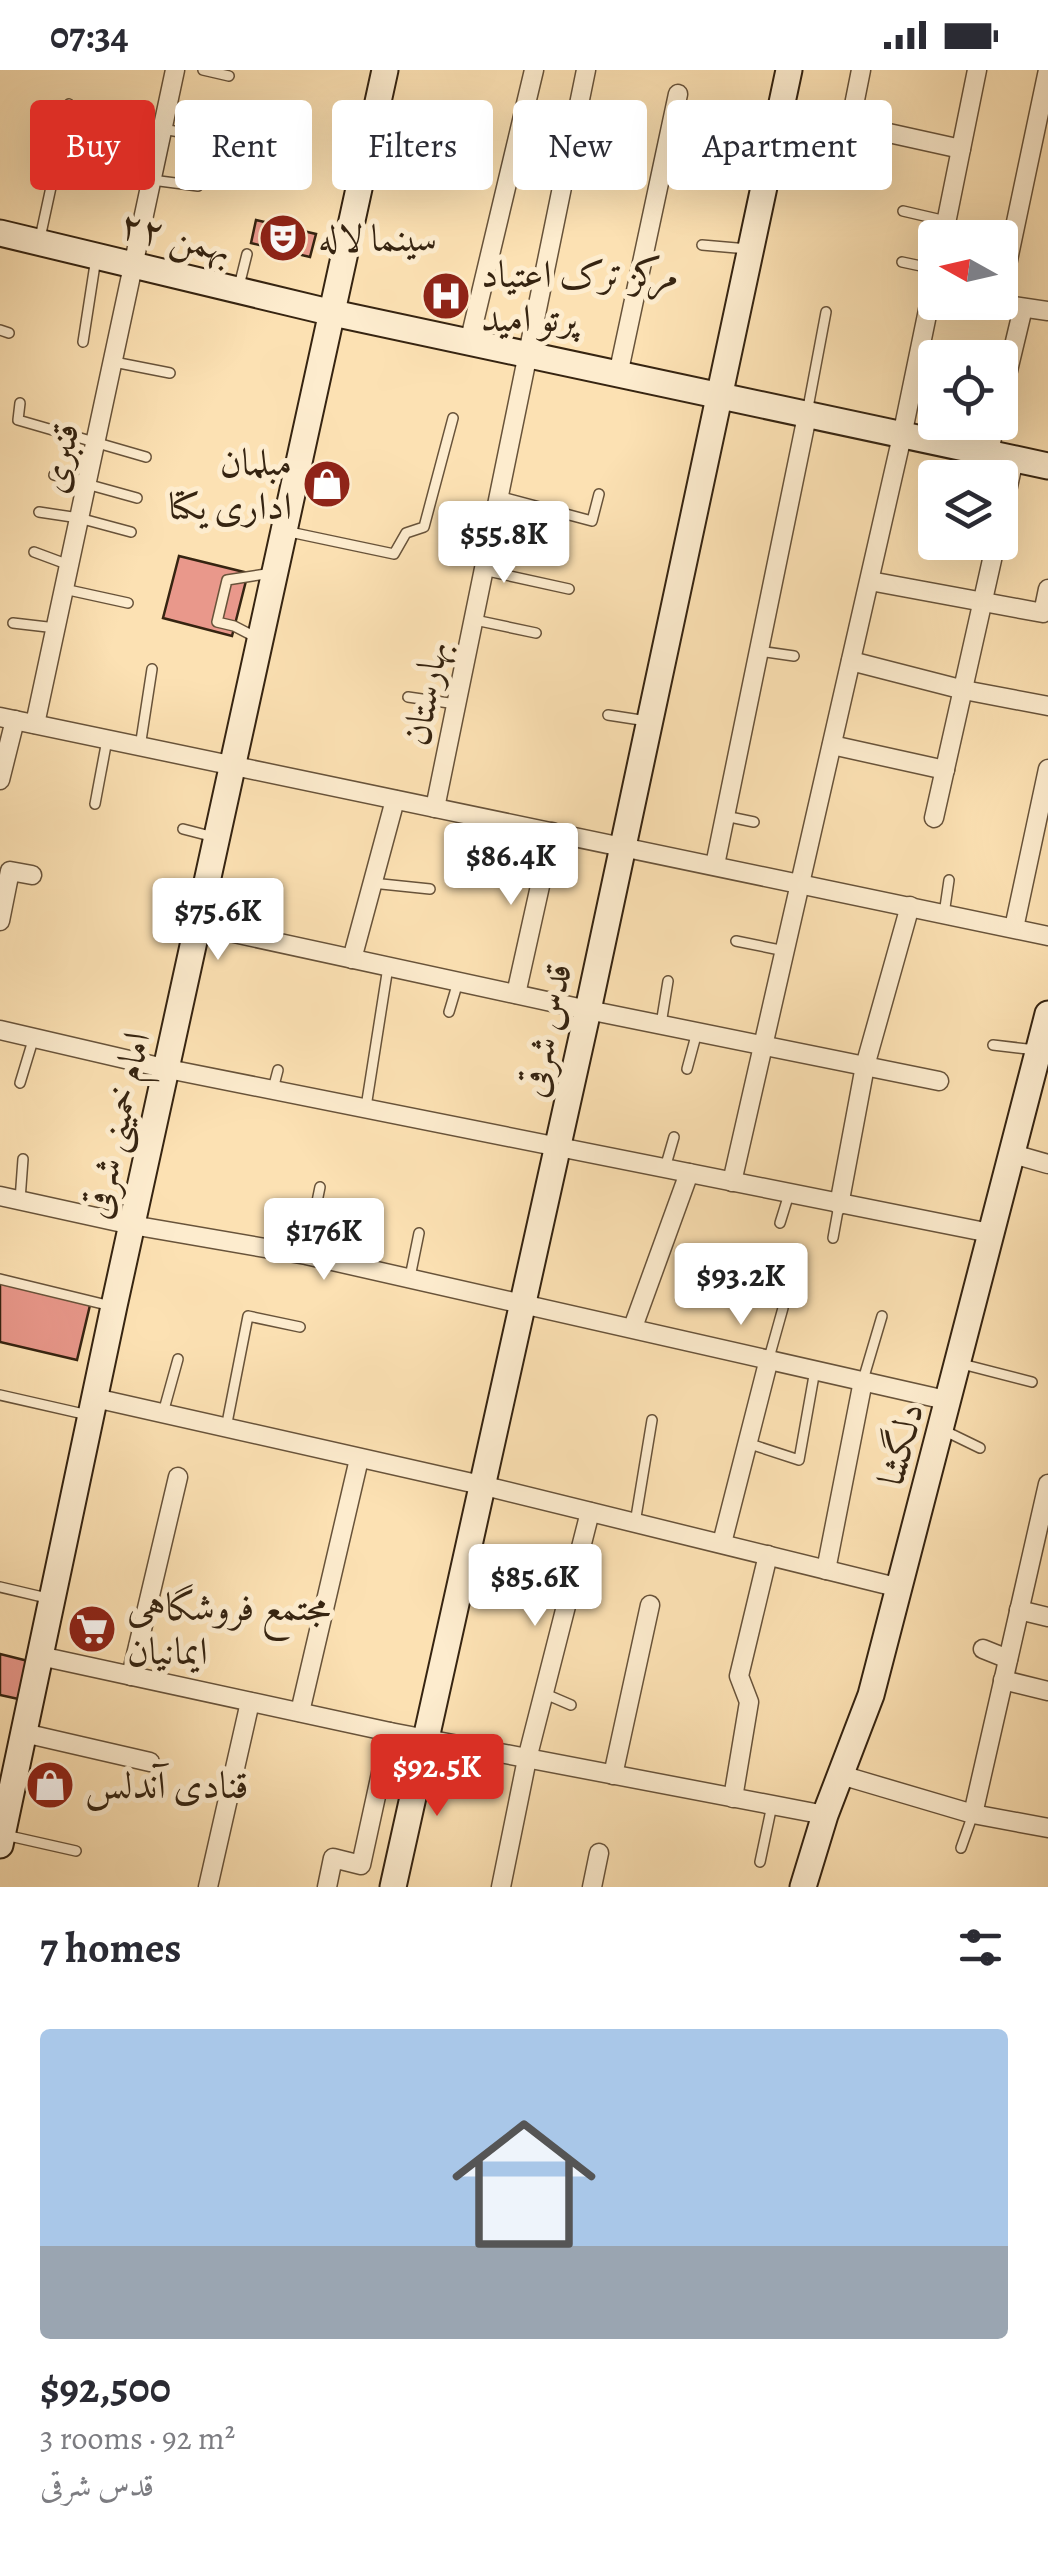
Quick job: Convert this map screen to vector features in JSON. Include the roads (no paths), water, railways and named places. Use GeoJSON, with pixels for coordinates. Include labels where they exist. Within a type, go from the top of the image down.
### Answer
{"type":"FeatureCollection","features":[{"type":"Feature","properties":{"kind":"street","name":"قنبری"},"geometry":{"type":"LineString","coordinates":[[155,165],[175,70]]}},
{"type":"Feature","properties":{"kind":"street","name":"امام خمینی شرقی"},"geometry":{"type":"LineString","coordinates":[[1,1839],[385,70]]}},
{"type":"Feature","properties":{"kind":"street"},"geometry":{"type":"LineString","coordinates":[[470,343],[534,70]]}},
{"type":"Feature","properties":{"kind":"street","name":"بهارستان"},"geometry":{"type":"LineString","coordinates":[[436,808],[586,70]]}},
{"type":"Feature","properties":{"kind":"street","name":"قدس شرقی"},"geometry":{"type":"LineString","coordinates":[[782,100],[788,70]]}},
{"type":"Feature","properties":{"kind":"street"},"geometry":{"type":"LineString","coordinates":[[855,100],[861,70]]}},
{"type":"Feature","properties":{"kind":"street"},"geometry":{"type":"LineString","coordinates":[[946,220],[977,70]]}},
{"type":"Feature","properties":{"kind":"street"},"geometry":{"type":"LineString","coordinates":[[1014,220],[1048,70]]}},
{"type":"Feature","properties":{"kind":"street"},"geometry":{"type":"LineString","coordinates":[[618,375],[678,94]]}},
{"type":"Feature","properties":{"kind":"street"},"geometry":{"type":"LineString","coordinates":[[892,134],[961,149]]}},
{"type":"Feature","properties":{"kind":"street","name":"قنبری"},"geometry":{"type":"LineString","coordinates":[[36,724],[150,190]]}},
{"type":"Feature","properties":{"kind":"street","name":"قدس شرقی"},"geometry":{"type":"LineString","coordinates":[[393,1887],[588,1010],[763,190]]}},
{"type":"Feature","properties":{"kind":"street","name":"۲۲ بهمن"},"geometry":{"type":"LineString","coordinates":[[0,233],[334,313],[1048,466]]}},
{"type":"Feature","properties":{"kind":"street"},"geometry":{"type":"LineString","coordinates":[[1018,307],[1048,311]]}},
{"type":"Feature","properties":{"kind":"street"},"geometry":{"type":"LineString","coordinates":[[1015,340],[1023,308]]}},
{"type":"Feature","properties":{"kind":"street"},"geometry":{"type":"LineString","coordinates":[[732,1182],[926,320]]}},
{"type":"Feature","properties":{"kind":"street"},"geometry":{"type":"LineString","coordinates":[[715,865],[807,416]]}},
{"type":"Feature","properties":{"kind":"street"},"geometry":{"type":"LineString","coordinates":[[988,454],[992,440]]}},
{"type":"Feature","properties":{"kind":"street"},"geometry":{"type":"LineString","coordinates":[[934,818],[992,560]]}},
{"type":"Feature","properties":{"kind":"street"},"geometry":{"type":"LineString","coordinates":[[870,580],[1043,613],[1048,589]]}},
{"type":"Feature","properties":{"kind":"street"},"geometry":{"type":"LineString","coordinates":[[851,660],[964,690],[1048,706]]}},
{"type":"Feature","properties":{"kind":"street"},"geometry":{"type":"LineString","coordinates":[[0,780],[7,718],[1048,936]]}},
{"type":"Feature","properties":{"kind":"street"},"geometry":{"type":"LineString","coordinates":[[832,745],[945,770]]}},
{"type":"Feature","properties":{"kind":"street"},"geometry":{"type":"LineString","coordinates":[[1014,928],[1048,769]]}},
{"type":"Feature","properties":{"kind":"street"},"geometry":{"type":"LineString","coordinates":[[352,959],[394,800]]}},
{"type":"Feature","properties":{"kind":"street"},"geometry":{"type":"LineString","coordinates":[[516,994],[552,832]]}},
{"type":"Feature","properties":{"kind":"street"},"geometry":{"type":"LineString","coordinates":[[0,921],[10,871],[32,875]]}},
{"type":"Feature","properties":{"kind":"street"},"geometry":{"type":"LineString","coordinates":[[839,1205],[865,1066],[910,906]]}},
{"type":"Feature","properties":{"kind":"street"},"geometry":{"type":"LineString","coordinates":[[197,926],[939,1081]]}},
{"type":"Feature","properties":{"kind":"street","name":"دلگشا"},"geometry":{"type":"LineString","coordinates":[[803,1887],[825,1815],[872,1695],[1048,1014]]}},
{"type":"Feature","properties":{"kind":"street"},"geometry":{"type":"LineString","coordinates":[[0,1030],[168,1069],[990,1233]]}},
{"type":"Feature","properties":{"kind":"street"},"geometry":{"type":"LineString","coordinates":[[1013,1154],[1048,1164]]}},
{"type":"Feature","properties":{"kind":"street"},"geometry":{"type":"LineString","coordinates":[[633,1328],[689,1173]]}},
{"type":"Feature","properties":{"kind":"street"},"geometry":{"type":"LineString","coordinates":[[0,1196],[132,1225],[306,1255],[950,1400]]}},
{"type":"Feature","properties":{"kind":"street"},"geometry":{"type":"LineString","coordinates":[[722,1543],[769,1359]]}},
{"type":"Feature","properties":{"kind":"street"},"geometry":{"type":"LineString","coordinates":[[826,1570],[863,1381]]}},
{"type":"Feature","properties":{"kind":"street"},"geometry":{"type":"LineString","coordinates":[[93,1406],[162,1413],[481,1485],[900,1588]]}},
{"type":"Feature","properties":{"kind":"street"},"geometry":{"type":"LineString","coordinates":[[300,1712],[359,1459]]}},
{"type":"Feature","properties":{"kind":"street"},"geometry":{"type":"LineString","coordinates":[[131,1676],[178,1477]]}},
{"type":"Feature","properties":{"kind":"street"},"geometry":{"type":"LineString","coordinates":[[973,1814],[1048,1484]]}},
{"type":"Feature","properties":{"kind":"street"},"geometry":{"type":"LineString","coordinates":[[501,1887],[527,1758],[590,1512]]}},
{"type":"Feature","properties":{"kind":"street"},"geometry":{"type":"LineString","coordinates":[[733,1798],[748,1702],[739,1676],[768,1555]]}},
{"type":"Feature","properties":{"kind":"street"},"geometry":{"type":"LineString","coordinates":[[613,1775],[650,1605]]}},
{"type":"Feature","properties":{"kind":"street"},"geometry":{"type":"LineString","coordinates":[[1020,1610],[1048,1617]]}},
{"type":"Feature","properties":{"kind":"street"},"geometry":{"type":"LineString","coordinates":[[983,1649],[1008,1659]]}},
{"type":"Feature","properties":{"kind":"street"},"geometry":{"type":"LineString","coordinates":[[40,1656],[390,1732],[825,1815]]}},
{"type":"Feature","properties":{"kind":"street"},"geometry":{"type":"LineString","coordinates":[[1004,1680],[1048,1691]]}},
{"type":"Feature","properties":{"kind":"street"},"geometry":{"type":"LineString","coordinates":[[208,1887],[250,1702]]}},
{"type":"Feature","properties":{"kind":"street"},"geometry":{"type":"LineString","coordinates":[[327,1887],[333,1858],[361,1865],[390,1732]]}},
{"type":"Feature","properties":{"kind":"street"},"geometry":{"type":"LineString","coordinates":[[24,1733],[150,1762]]}},
{"type":"Feature","properties":{"kind":"street"},"geometry":{"type":"LineString","coordinates":[[841,1774],[973,1814],[1048,1828]]}},
{"type":"Feature","properties":{"kind":"street"},"geometry":{"type":"LineString","coordinates":[[592,1887],[599,1853]]}},
{"type":"Feature","properties":{"kind":"lane"},"geometry":{"type":"LineString","coordinates":[[203,70],[229,76]]}},
{"type":"Feature","properties":{"kind":"lane"},"geometry":{"type":"LineString","coordinates":[[162,130],[175,132]]}},
{"type":"Feature","properties":{"kind":"lane"},"geometry":{"type":"LineString","coordinates":[[38,242],[49,190]]}},
{"type":"Feature","properties":{"kind":"lane"},"geometry":{"type":"LineString","coordinates":[[903,211],[924,220]]}},
{"type":"Feature","properties":{"kind":"lane"},"geometry":{"type":"LineString","coordinates":[[702,245],[750,249]]}},
{"type":"Feature","properties":{"kind":"lane"},"geometry":{"type":"LineString","coordinates":[[238,289],[247,254]]}},
{"type":"Feature","properties":{"kind":"lane"},"geometry":{"type":"LineString","coordinates":[[83,342],[96,255]]}},
{"type":"Feature","properties":{"kind":"lane"},"geometry":{"type":"LineString","coordinates":[[902,262],[918,272]]}},
{"type":"Feature","properties":{"kind":"lane"},"geometry":{"type":"LineString","coordinates":[[807,416],[826,312]]}},
{"type":"Feature","properties":{"kind":"lane"},"geometry":{"type":"LineString","coordinates":[[113,362],[170,373]]}},
{"type":"Feature","properties":{"kind":"lane"},"geometry":{"type":"LineString","coordinates":[[20,403],[18,420],[146,457]]}},
{"type":"Feature","properties":{"kind":"lane"},"geometry":{"type":"LineString","coordinates":[[285,531],[394,554],[406,533],[424,526],[453,418]]}},
{"type":"Feature","properties":{"kind":"lane"},"geometry":{"type":"LineString","coordinates":[[54,475],[137,498]]}},
{"type":"Feature","properties":{"kind":"lane"},"geometry":{"type":"LineString","coordinates":[[498,496],[592,521],[599,494]]}},
{"type":"Feature","properties":{"kind":"lane"},"geometry":{"type":"LineString","coordinates":[[39,512],[131,532]]}},
{"type":"Feature","properties":{"kind":"lane"},"geometry":{"type":"LineString","coordinates":[[34,552],[69,565]]}},
{"type":"Feature","properties":{"kind":"lane"},"geometry":{"type":"LineString","coordinates":[[483,570],[569,589]]}},
{"type":"Feature","properties":{"kind":"lane"},"geometry":{"type":"LineString","coordinates":[[261,640],[217,622],[226,580],[276,573]]}},
{"type":"Feature","properties":{"kind":"lane"},"geometry":{"type":"LineString","coordinates":[[64,589],[128,603]]}},
{"type":"Feature","properties":{"kind":"lane"},"geometry":{"type":"LineString","coordinates":[[473,620],[536,632]]}},
{"type":"Feature","properties":{"kind":"lane"},"geometry":{"type":"LineString","coordinates":[[14,623],[56,628]]}},
{"type":"Feature","properties":{"kind":"lane"},"geometry":{"type":"LineString","coordinates":[[759,651],[794,656]]}},
{"type":"Feature","properties":{"kind":"lane"},"geometry":{"type":"LineString","coordinates":[[140,747],[152,669]]}},
{"type":"Feature","properties":{"kind":"lane"},"geometry":{"type":"LineString","coordinates":[[408,698],[456,704]]}},
{"type":"Feature","properties":{"kind":"lane"},"geometry":{"type":"LineString","coordinates":[[608,715],[650,721]]}},
{"type":"Feature","properties":{"kind":"lane"},"geometry":{"type":"LineString","coordinates":[[95,804],[106,740]]}},
{"type":"Feature","properties":{"kind":"lane"},"geometry":{"type":"LineString","coordinates":[[725,816],[754,822]]}},
{"type":"Feature","properties":{"kind":"lane"},"geometry":{"type":"LineString","coordinates":[[183,829],[217,837]]}},
{"type":"Feature","properties":{"kind":"lane"},"geometry":{"type":"LineString","coordinates":[[944,914],[949,880]]}},
{"type":"Feature","properties":{"kind":"lane"},"geometry":{"type":"LineString","coordinates":[[372,883],[430,889]]}},
{"type":"Feature","properties":{"kind":"lane"},"geometry":{"type":"LineString","coordinates":[[736,941],[785,951]]}},
{"type":"Feature","properties":{"kind":"lane"},"geometry":{"type":"LineString","coordinates":[[366,1108],[388,967]]}},
{"type":"Feature","properties":{"kind":"lane"},"geometry":{"type":"LineString","coordinates":[[661,1024],[668,981]]}},
{"type":"Feature","properties":{"kind":"lane"},"geometry":{"type":"LineString","coordinates":[[449,1012],[458,982]]}},
{"type":"Feature","properties":{"kind":"lane"},"geometry":{"type":"LineString","coordinates":[[687,1069],[697,1032]]}},
{"type":"Feature","properties":{"kind":"lane"},"geometry":{"type":"LineString","coordinates":[[20,1083],[34,1037]]}},
{"type":"Feature","properties":{"kind":"lane"},"geometry":{"type":"LineString","coordinates":[[993,1045],[1039,1051]]}},
{"type":"Feature","properties":{"kind":"lane"},"geometry":{"type":"LineString","coordinates":[[272,1089],[278,1070]]}},
{"type":"Feature","properties":{"kind":"lane"},"geometry":{"type":"LineString","coordinates":[[665,1168],[674,1136]]}},
{"type":"Feature","properties":{"kind":"lane"},"geometry":{"type":"LineString","coordinates":[[20,1200],[22,1160]]}},
{"type":"Feature","properties":{"kind":"lane"},"geometry":{"type":"LineString","coordinates":[[306,1255],[320,1187]]}},
{"type":"Feature","properties":{"kind":"lane"},"geometry":{"type":"LineString","coordinates":[[780,1223],[788,1194]]}},
{"type":"Feature","properties":{"kind":"lane"},"geometry":{"type":"LineString","coordinates":[[833,1238],[839,1205]]}},
{"type":"Feature","properties":{"kind":"lane"},"geometry":{"type":"LineString","coordinates":[[410,1278],[419,1232]]}},
{"type":"Feature","properties":{"kind":"lane"},"geometry":{"type":"LineString","coordinates":[[0,1279],[114,1306]]}},
{"type":"Feature","properties":{"kind":"lane"},"geometry":{"type":"LineString","coordinates":[[769,1359],[783,1308]]}},
{"type":"Feature","properties":{"kind":"lane"},"geometry":{"type":"LineString","coordinates":[[226,1428],[248,1316],[300,1326]]}},
{"type":"Feature","properties":{"kind":"lane"},"geometry":{"type":"LineString","coordinates":[[863,1381],[882,1316]]}},
{"type":"Feature","properties":{"kind":"lane"},"geometry":{"type":"LineString","coordinates":[[162,1413],[178,1359]]}},
{"type":"Feature","properties":{"kind":"lane"},"geometry":{"type":"LineString","coordinates":[[960,1363],[1032,1382]]}},
{"type":"Feature","properties":{"kind":"lane"},"geometry":{"type":"LineString","coordinates":[[747,1444],[799,1460],[815,1370]]}},
{"type":"Feature","properties":{"kind":"lane"},"geometry":{"type":"LineString","coordinates":[[0,1395],[93,1406]]}},
{"type":"Feature","properties":{"kind":"lane"},"geometry":{"type":"LineString","coordinates":[[635,1522],[652,1420]]}},
{"type":"Feature","properties":{"kind":"lane"},"geometry":{"type":"LineString","coordinates":[[942,1430],[980,1448]]}},
{"type":"Feature","properties":{"kind":"lane"},"geometry":{"type":"LineString","coordinates":[[0,1587],[53,1600]]}},
{"type":"Feature","properties":{"kind":"lane"},"geometry":{"type":"LineString","coordinates":[[543,1694],[571,1705]]}},
{"type":"Feature","properties":{"kind":"lane"},"geometry":{"type":"LineString","coordinates":[[760,1862],[772,1805]]}},
{"type":"Feature","properties":{"kind":"lane"},"geometry":{"type":"LineString","coordinates":[[961,1848],[973,1814]]}},
{"type":"Feature","properties":{"kind":"lane"},"geometry":{"type":"LineString","coordinates":[[1,1839],[76,1850]]}},
{"type":"Feature","properties":{"kind":"place","name":"سینما لاله"},"geometry":{"type":"Point","coordinates":[283,238]}},
{"type":"Feature","properties":{"kind":"place","name":"مرکز ترک اعتیاد پرتو امید"},"geometry":{"type":"Point","coordinates":[446,296]}},
{"type":"Feature","properties":{"kind":"place","name":"مبلمان اداری یکتا"},"geometry":{"type":"Point","coordinates":[327,484]}},
{"type":"Feature","properties":{"kind":"place","name":"مجتمع فروشگاهی ایمانیان"},"geometry":{"type":"Point","coordinates":[92,1629]}},
{"type":"Feature","properties":{"kind":"place","name":"قنادی آندلس"},"geometry":{"type":"Point","coordinates":[50,1785]}}]}
